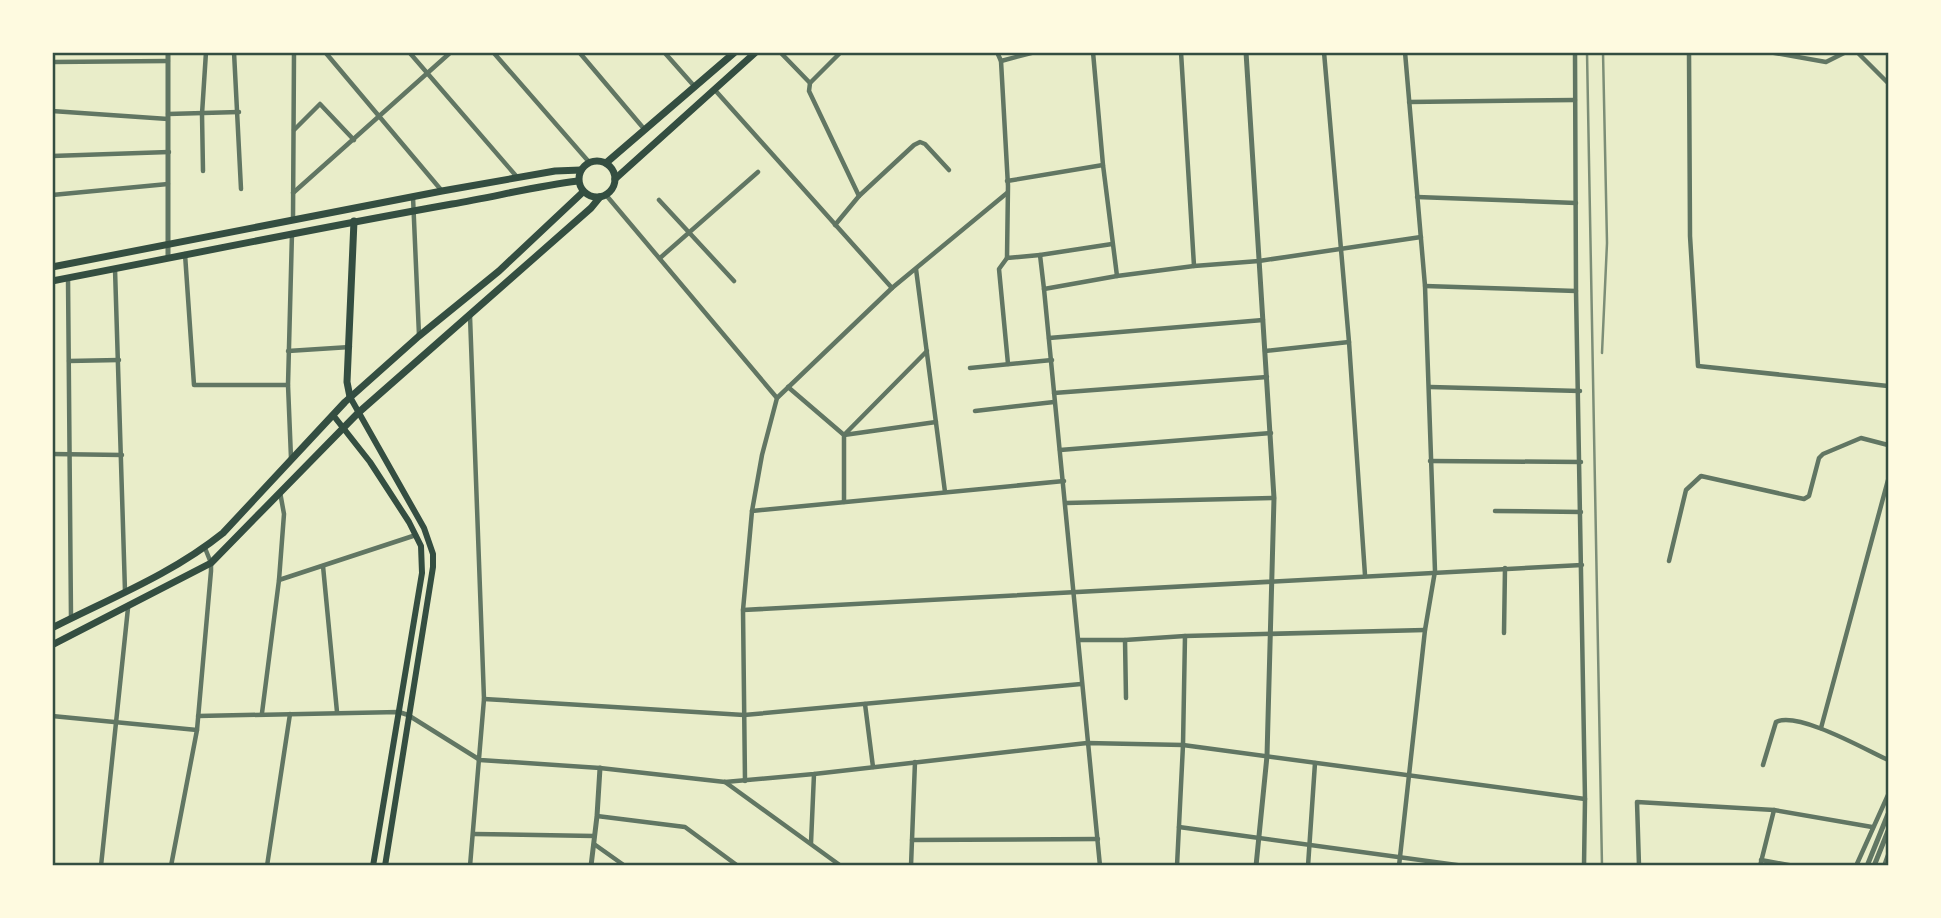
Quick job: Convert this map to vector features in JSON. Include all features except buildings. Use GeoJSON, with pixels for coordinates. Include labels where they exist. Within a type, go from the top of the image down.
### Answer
{"type":"FeatureCollection","features":[{"type":"Feature","properties":{"kind":"main road"},"geometry":{"type":"LineString","coordinates":[[606,163],[735,52]]}},
{"type":"Feature","properties":{"kind":"main road"},"geometry":{"type":"LineString","coordinates":[[615,179],[756,52]]}},
{"type":"Feature","properties":{"kind":"main road"},"geometry":{"type":"LineString","coordinates":[[52,645],[211,563],[358,413],[591,208],[614,186],[614,173],[606,163],[589,162],[581,170],[579,181],[583,192],[594,197],[603,196]]}},
{"type":"Feature","properties":{"kind":"main road"},"geometry":{"type":"LineString","coordinates":[[52,267],[413,196],[555,171],[581,170]]}},
{"type":"Feature","properties":{"kind":"main road"},"geometry":{"type":"LineString","coordinates":[[52,281],[354,221],[579,181]]}},
{"type":"Feature","properties":{"kind":"main road"},"geometry":{"type":"LineString","coordinates":[[52,628],[170,571],[223,534],[350,397],[499,271],[583,192]]}},
{"type":"Feature","properties":{"kind":"main road"},"geometry":{"type":"LineString","coordinates":[[354,221],[347,382],[350,397],[424,528],[433,554],[386,866]]}},
{"type":"Feature","properties":{"kind":"main road"},"geometry":{"type":"LineString","coordinates":[[333,415],[370,462],[416,535],[424,564],[373,866]]}},
{"type":"Feature","properties":{"kind":"street"},"geometry":{"type":"LineString","coordinates":[[168,52],[168,257]]}},
{"type":"Feature","properties":{"kind":"street"},"geometry":{"type":"LineString","coordinates":[[203,171],[202,114],[206,52]]}},
{"type":"Feature","properties":{"kind":"street"},"geometry":{"type":"LineString","coordinates":[[234,52],[241,189]]}},
{"type":"Feature","properties":{"kind":"street"},"geometry":{"type":"LineString","coordinates":[[293,219],[294,52]]}},
{"type":"Feature","properties":{"kind":"street"},"geometry":{"type":"LineString","coordinates":[[325,52],[442,191]]}},
{"type":"Feature","properties":{"kind":"street"},"geometry":{"type":"LineString","coordinates":[[409,52],[517,177]]}},
{"type":"Feature","properties":{"kind":"street"},"geometry":{"type":"LineString","coordinates":[[293,193],[451,52]]}},
{"type":"Feature","properties":{"kind":"street"},"geometry":{"type":"LineString","coordinates":[[493,52],[589,162]]}},
{"type":"Feature","properties":{"kind":"street"},"geometry":{"type":"LineString","coordinates":[[579,52],[645,130]]}},
{"type":"Feature","properties":{"kind":"street"},"geometry":{"type":"LineString","coordinates":[[664,52],[695,88]]}},
{"type":"Feature","properties":{"kind":"street"},"geometry":{"type":"LineString","coordinates":[[780,52],[810,83]]}},
{"type":"Feature","properties":{"kind":"street"},"geometry":{"type":"LineString","coordinates":[[841,52],[810,83],[809,91],[859,196]]}},
{"type":"Feature","properties":{"kind":"street"},"geometry":{"type":"LineString","coordinates":[[997,52],[1001,61],[1008,193],[1007,258],[999,268],[1008,364]]}},
{"type":"Feature","properties":{"kind":"street"},"geometry":{"type":"LineString","coordinates":[[1001,61],[1035,52]]}},
{"type":"Feature","properties":{"kind":"street"},"geometry":{"type":"LineString","coordinates":[[1093,52],[1117,276]]}},
{"type":"Feature","properties":{"kind":"street"},"geometry":{"type":"LineString","coordinates":[[1181,52],[1194,266]]}},
{"type":"Feature","properties":{"kind":"street"},"geometry":{"type":"LineString","coordinates":[[1246,52],[1273,498],[1268,756],[1256,866]]}},
{"type":"Feature","properties":{"kind":"street"},"geometry":{"type":"LineString","coordinates":[[1324,52],[1349,342],[1365,575]]}},
{"type":"Feature","properties":{"kind":"street"},"geometry":{"type":"LineString","coordinates":[[1399,866],[1425,630],[1435,571],[1430,387],[1405,52]]}},
{"type":"Feature","properties":{"kind":"street"},"geometry":{"type":"LineString","coordinates":[[1575,52],[1584,866]]}},
{"type":"Feature","properties":{"kind":"street"},"geometry":{"type":"LineString","coordinates":[[1689,52],[1689,223],[1698,366],[1888,386]]}},
{"type":"Feature","properties":{"kind":"street"},"geometry":{"type":"LineString","coordinates":[[1769,52],[1826,62],[1846,52]]}},
{"type":"Feature","properties":{"kind":"street"},"geometry":{"type":"LineString","coordinates":[[1857,52],[1888,83]]}},
{"type":"Feature","properties":{"kind":"street"},"geometry":{"type":"LineString","coordinates":[[52,62],[168,61]]}},
{"type":"Feature","properties":{"kind":"street"},"geometry":{"type":"LineString","coordinates":[[714,89],[892,288]]}},
{"type":"Feature","properties":{"kind":"street"},"geometry":{"type":"LineString","coordinates":[[1409,102],[1575,100]]}},
{"type":"Feature","properties":{"kind":"street"},"geometry":{"type":"LineString","coordinates":[[293,130],[320,104],[354,140]]}},
{"type":"Feature","properties":{"kind":"street"},"geometry":{"type":"LineString","coordinates":[[52,111],[168,117],[239,112]]}},
{"type":"Feature","properties":{"kind":"street"},"geometry":{"type":"LineString","coordinates":[[835,225],[859,196],[920,142],[925,144],[948,170]]}},
{"type":"Feature","properties":{"kind":"street"},"geometry":{"type":"LineString","coordinates":[[52,156],[169,152]]}},
{"type":"Feature","properties":{"kind":"street"},"geometry":{"type":"LineString","coordinates":[[1007,181],[1103,165]]}},
{"type":"Feature","properties":{"kind":"street"},"geometry":{"type":"LineString","coordinates":[[660,258],[758,172]]}},
{"type":"Feature","properties":{"kind":"street"},"geometry":{"type":"LineString","coordinates":[[52,194],[169,184]]}},
{"type":"Feature","properties":{"kind":"street"},"geometry":{"type":"LineString","coordinates":[[745,781],[743,610],[752,512],[762,455],[777,398],[892,288],[1008,193]]}},
{"type":"Feature","properties":{"kind":"street"},"geometry":{"type":"LineString","coordinates":[[413,196],[419,336]]}},
{"type":"Feature","properties":{"kind":"street"},"geometry":{"type":"LineString","coordinates":[[603,196],[660,258],[777,398]]}},
{"type":"Feature","properties":{"kind":"street"},"geometry":{"type":"LineString","coordinates":[[1417,197],[1576,203]]}},
{"type":"Feature","properties":{"kind":"street"},"geometry":{"type":"LineString","coordinates":[[659,200],[734,281]]}},
{"type":"Feature","properties":{"kind":"street"},"geometry":{"type":"LineString","coordinates":[[291,459],[288,351],[292,233]]}},
{"type":"Feature","properties":{"kind":"street"},"geometry":{"type":"LineString","coordinates":[[1044,289],[1117,276],[1259,261],[1420,237]]}},
{"type":"Feature","properties":{"kind":"street"},"geometry":{"type":"LineString","coordinates":[[1007,258],[1112,244]]}},
{"type":"Feature","properties":{"kind":"street"},"geometry":{"type":"LineString","coordinates":[[185,254],[194,386],[288,385]]}},
{"type":"Feature","properties":{"kind":"street"},"geometry":{"type":"LineString","coordinates":[[1040,255],[1100,866]]}},
{"type":"Feature","properties":{"kind":"street"},"geometry":{"type":"LineString","coordinates":[[115,269],[125,591]]}},
{"type":"Feature","properties":{"kind":"street"},"geometry":{"type":"LineString","coordinates":[[916,269],[945,492]]}},
{"type":"Feature","properties":{"kind":"street"},"geometry":{"type":"LineString","coordinates":[[68,278],[71,618]]}},
{"type":"Feature","properties":{"kind":"street"},"geometry":{"type":"LineString","coordinates":[[1424,286],[1576,291]]}},
{"type":"Feature","properties":{"kind":"street"},"geometry":{"type":"LineString","coordinates":[[470,315],[484,699],[470,866]]}},
{"type":"Feature","properties":{"kind":"street"},"geometry":{"type":"LineString","coordinates":[[1049,338],[1263,320]]}},
{"type":"Feature","properties":{"kind":"street"},"geometry":{"type":"LineString","coordinates":[[1265,351],[1349,342]]}},
{"type":"Feature","properties":{"kind":"street"},"geometry":{"type":"LineString","coordinates":[[288,351],[350,347]]}},
{"type":"Feature","properties":{"kind":"street"},"geometry":{"type":"LineString","coordinates":[[844,502],[844,435],[928,350]]}},
{"type":"Feature","properties":{"kind":"street"},"geometry":{"type":"LineString","coordinates":[[970,368],[1052,359]]}},
{"type":"Feature","properties":{"kind":"street"},"geometry":{"type":"LineString","coordinates":[[69,360],[119,360]]}},
{"type":"Feature","properties":{"kind":"street"},"geometry":{"type":"LineString","coordinates":[[1054,393],[1267,377]]}},
{"type":"Feature","properties":{"kind":"street"},"geometry":{"type":"LineString","coordinates":[[788,387],[844,435],[937,422]]}},
{"type":"Feature","properties":{"kind":"street"},"geometry":{"type":"LineString","coordinates":[[1430,387],[1580,391]]}},
{"type":"Feature","properties":{"kind":"street"},"geometry":{"type":"LineString","coordinates":[[975,411],[1054,402]]}},
{"type":"Feature","properties":{"kind":"street"},"geometry":{"type":"LineString","coordinates":[[1060,450],[1271,433]]}},
{"type":"Feature","properties":{"kind":"street"},"geometry":{"type":"LineString","coordinates":[[1669,561],[1686,490],[1701,476],[1804,499],[1809,496],[1819,458],[1823,454],[1861,439],[1888,445]]}},
{"type":"Feature","properties":{"kind":"street"},"geometry":{"type":"LineString","coordinates":[[52,454],[122,455]]}},
{"type":"Feature","properties":{"kind":"street"},"geometry":{"type":"LineString","coordinates":[[1430,461],[1581,462]]}},
{"type":"Feature","properties":{"kind":"street"},"geometry":{"type":"LineString","coordinates":[[1821,728],[1888,480]]}},
{"type":"Feature","properties":{"kind":"street"},"geometry":{"type":"LineString","coordinates":[[752,512],[1063,481]]}},
{"type":"Feature","properties":{"kind":"street"},"geometry":{"type":"LineString","coordinates":[[262,713],[279,580],[284,514],[280,491]]}},
{"type":"Feature","properties":{"kind":"street"},"geometry":{"type":"LineString","coordinates":[[1066,503],[1273,498]]}},
{"type":"Feature","properties":{"kind":"street"},"geometry":{"type":"LineString","coordinates":[[1495,511],[1581,512]]}},
{"type":"Feature","properties":{"kind":"street"},"geometry":{"type":"LineString","coordinates":[[279,580],[416,535]]}},
{"type":"Feature","properties":{"kind":"street"},"geometry":{"type":"LineString","coordinates":[[171,866],[197,730],[211,563],[205,548]]}},
{"type":"Feature","properties":{"kind":"street"},"geometry":{"type":"LineString","coordinates":[[743,610],[1582,565]]}},
{"type":"Feature","properties":{"kind":"street"},"geometry":{"type":"LineString","coordinates":[[323,566],[337,712]]}},
{"type":"Feature","properties":{"kind":"street"},"geometry":{"type":"LineString","coordinates":[[1504,633],[1505,568]]}},
{"type":"Feature","properties":{"kind":"street"},"geometry":{"type":"LineString","coordinates":[[102,866],[128,608]]}},
{"type":"Feature","properties":{"kind":"street"},"geometry":{"type":"LineString","coordinates":[[1079,640],[1425,630]]}},
{"type":"Feature","properties":{"kind":"street"},"geometry":{"type":"LineString","coordinates":[[1177,866],[1185,636]]}},
{"type":"Feature","properties":{"kind":"street"},"geometry":{"type":"LineString","coordinates":[[1125,640],[1126,698]]}},
{"type":"Feature","properties":{"kind":"street"},"geometry":{"type":"LineString","coordinates":[[484,699],[744,715],[1081,684]]}},
{"type":"Feature","properties":{"kind":"street"},"geometry":{"type":"LineString","coordinates":[[865,704],[873,767]]}},
{"type":"Feature","properties":{"kind":"street"},"geometry":{"type":"LineString","coordinates":[[198,716],[399,712],[480,760],[600,768],[725,782],[1087,743],[1183,745],[1585,799]]}},
{"type":"Feature","properties":{"kind":"street"},"geometry":{"type":"LineString","coordinates":[[267,866],[290,714]]}},
{"type":"Feature","properties":{"kind":"street"},"geometry":{"type":"LineString","coordinates":[[52,716],[197,730]]}},
{"type":"Feature","properties":{"kind":"street"},"geometry":{"type":"LineString","coordinates":[[1763,765],[1776,722],[1780,720],[1821,728],[1888,760]]}},
{"type":"Feature","properties":{"kind":"street"},"geometry":{"type":"LineString","coordinates":[[911,866],[915,761]]}},
{"type":"Feature","properties":{"kind":"street"},"geometry":{"type":"LineString","coordinates":[[1308,866],[1315,763]]}},
{"type":"Feature","properties":{"kind":"street"},"geometry":{"type":"LineString","coordinates":[[591,866],[600,768]]}},
{"type":"Feature","properties":{"kind":"street"},"geometry":{"type":"LineString","coordinates":[[811,844],[814,774]]}},
{"type":"Feature","properties":{"kind":"street"},"geometry":{"type":"LineString","coordinates":[[725,782],[841,866]]}},
{"type":"Feature","properties":{"kind":"street"},"geometry":{"type":"LineString","coordinates":[[1856,866],[1888,795]]}},
{"type":"Feature","properties":{"kind":"street"},"geometry":{"type":"LineString","coordinates":[[1639,866],[1637,802],[1774,810],[1872,827]]}},
{"type":"Feature","properties":{"kind":"street"},"geometry":{"type":"LineString","coordinates":[[1774,810],[1760,863],[1794,866]]}},
{"type":"Feature","properties":{"kind":"street"},"geometry":{"type":"LineString","coordinates":[[1867,866],[1888,814]]}},
{"type":"Feature","properties":{"kind":"street"},"geometry":{"type":"LineString","coordinates":[[597,817],[685,827],[738,866]]}},
{"type":"Feature","properties":{"kind":"street"},"geometry":{"type":"LineString","coordinates":[[1179,827],[1464,866]]}},
{"type":"Feature","properties":{"kind":"street"},"geometry":{"type":"LineString","coordinates":[[1874,866],[1888,831]]}},
{"type":"Feature","properties":{"kind":"street"},"geometry":{"type":"LineString","coordinates":[[474,834],[594,836]]}},
{"type":"Feature","properties":{"kind":"street"},"geometry":{"type":"LineString","coordinates":[[912,840],[1098,839]]}},
{"type":"Feature","properties":{"kind":"street"},"geometry":{"type":"LineString","coordinates":[[594,844],[625,866]]}},
{"type":"Feature","properties":{"kind":"street"},"geometry":{"type":"LineString","coordinates":[[1884,866],[1888,855]]}},
{"type":"Feature","properties":{"kind":"railway"},"geometry":{"type":"LineString","coordinates":[[1587,52],[1602,866]]}},
{"type":"Feature","properties":{"kind":"railway"},"geometry":{"type":"LineString","coordinates":[[1602,353],[1607,243],[1603,52]]}}]}
